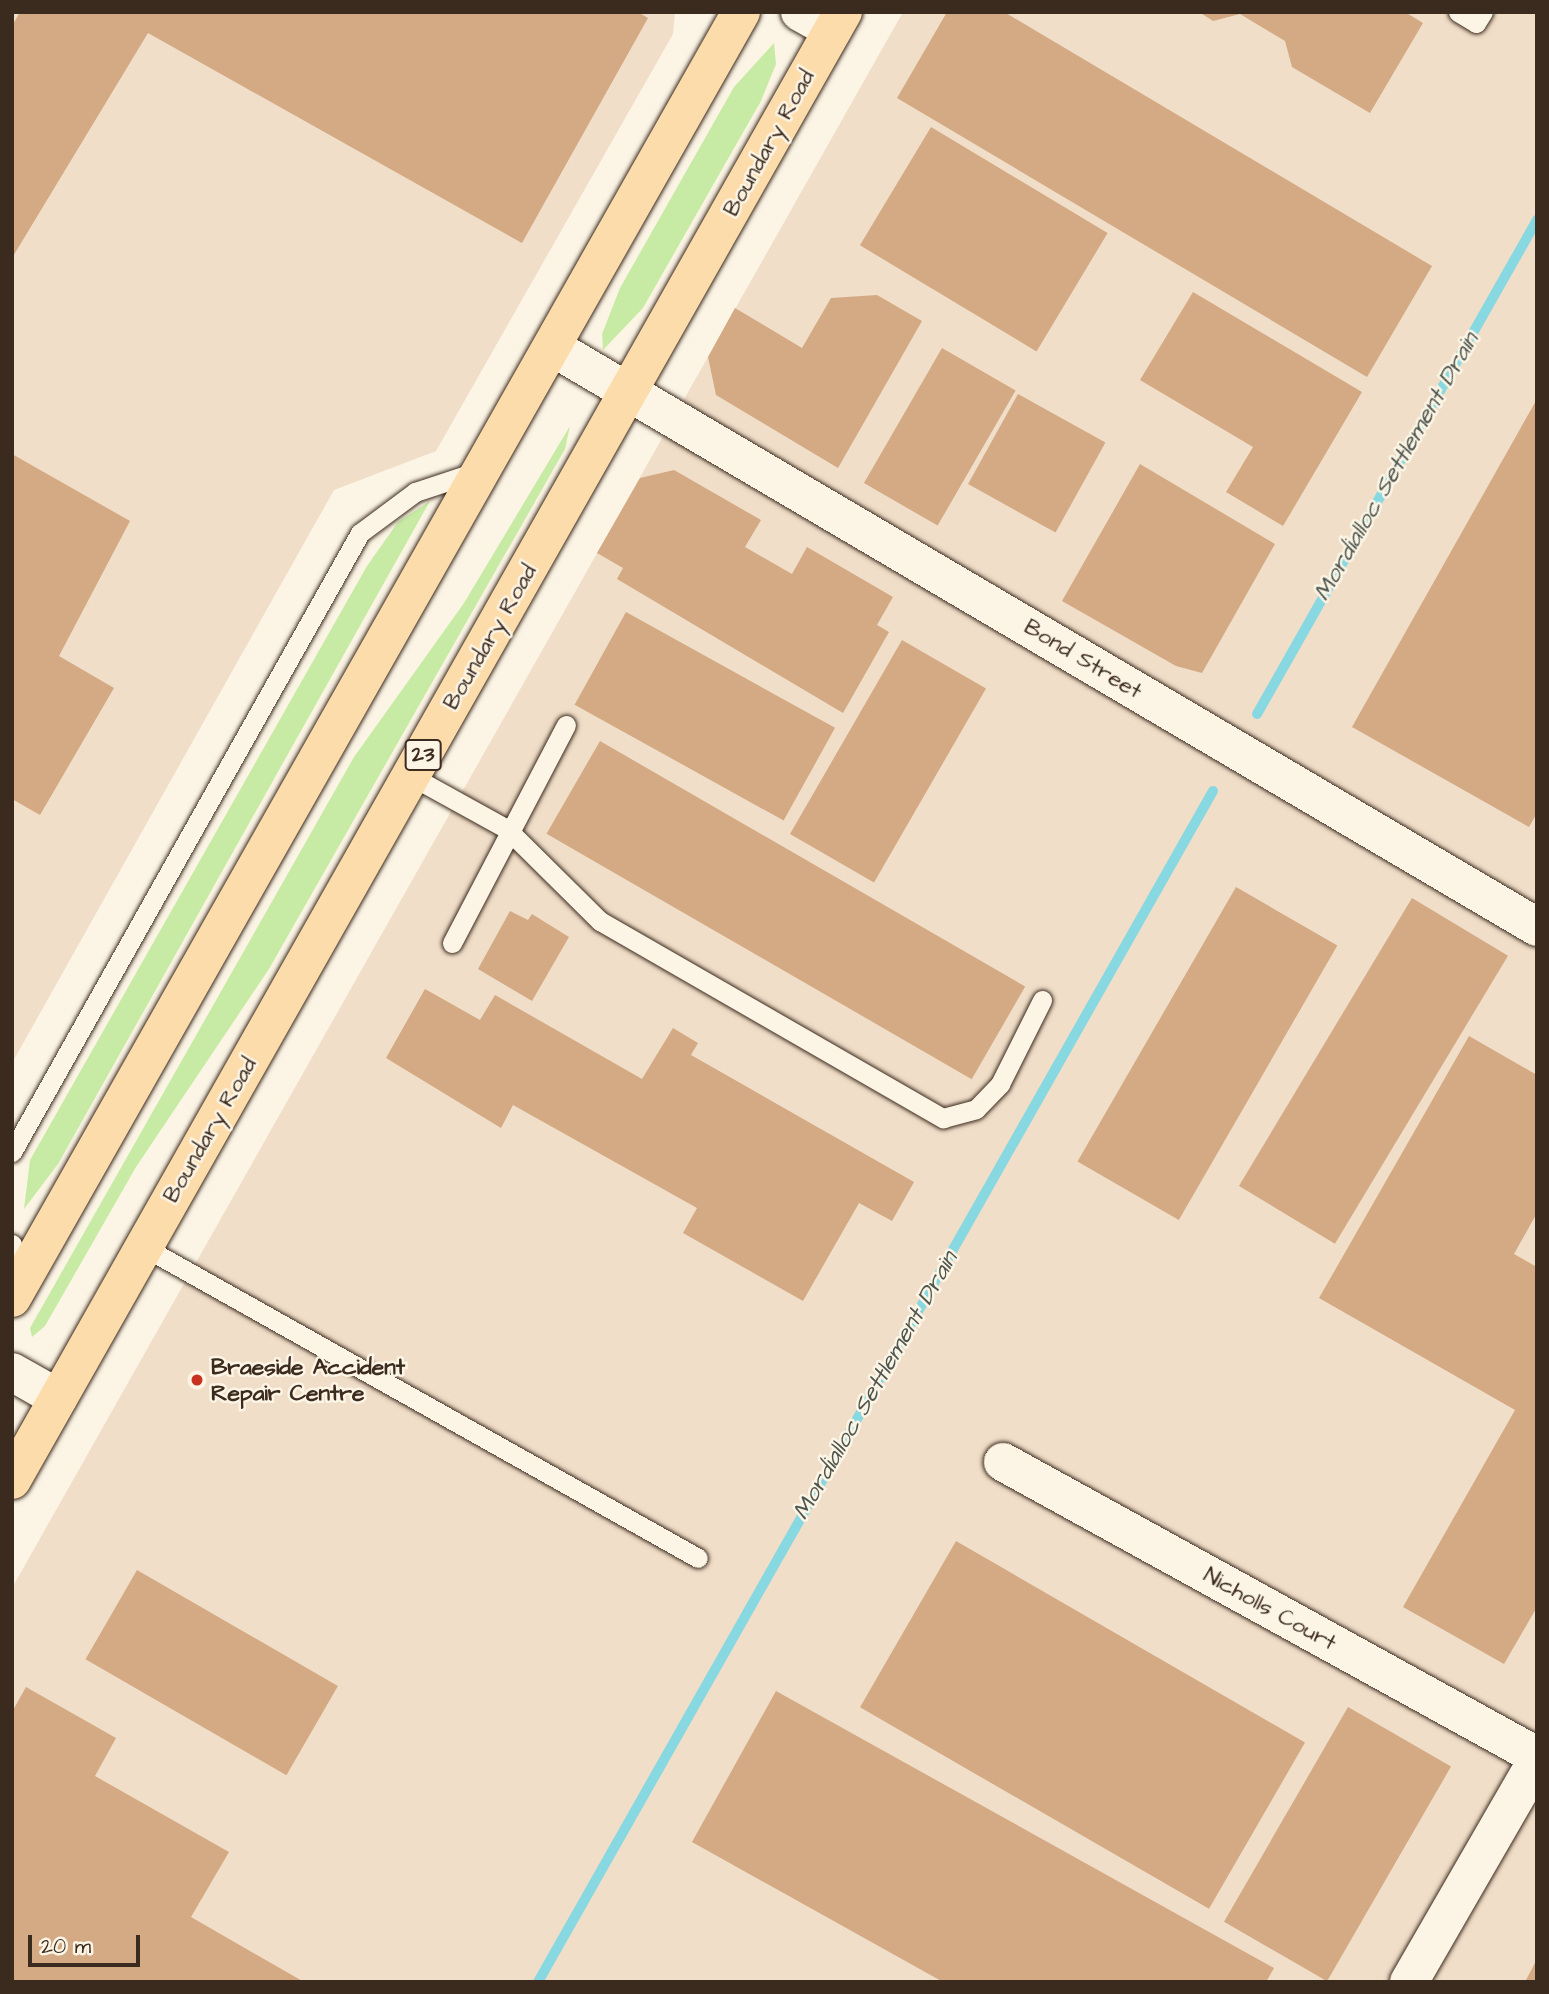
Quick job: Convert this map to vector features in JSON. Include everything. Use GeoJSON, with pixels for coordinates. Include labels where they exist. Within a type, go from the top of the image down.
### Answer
{"type":"FeatureCollection","features":[{"type":"Feature","properties":{"kind":"main road"},"geometry":{"type":"LineString","coordinates":[[15,1293],[741,12]]}},
{"type":"Feature","properties":{"kind":"main road","name":"Boundary Road"},"geometry":{"type":"LineString","coordinates":[[12,1480],[629,392],[825,18]]}},
{"type":"Feature","properties":{"kind":"street","name":"Bond Street"},"geometry":{"type":"LineString","coordinates":[[552,347],[1537,927]]}},
{"type":"Feature","properties":{"kind":"street"},"geometry":{"type":"LineString","coordinates":[[12,1372],[58,1398]]}},
{"type":"Feature","properties":{"kind":"street","name":"Nicholls Court"},"geometry":{"type":"LineString","coordinates":[[1003,1462],[1537,1758]]}},
{"type":"Feature","properties":{"kind":"street"},"geometry":{"type":"LineString","coordinates":[[1409,1982],[1537,1758]]}},
{"type":"Feature","properties":{"kind":"lane"},"geometry":{"type":"LineString","coordinates":[[1458,12],[1476,23],[1483,12]]}},
{"type":"Feature","properties":{"kind":"lane"},"geometry":{"type":"LineString","coordinates":[[12,1152],[360,533],[415,492],[482,469]]}},
{"type":"Feature","properties":{"kind":"lane"},"geometry":{"type":"LineString","coordinates":[[452,943],[507,829],[566,725]]}},
{"type":"Feature","properties":{"kind":"lane"},"geometry":{"type":"LineString","coordinates":[[411,776],[507,829],[600,921],[943,1118],[976,1109],[1000,1084],[1042,1000]]}},
{"type":"Feature","properties":{"kind":"lane"},"geometry":{"type":"LineString","coordinates":[[12,1244],[15,1293]]}},
{"type":"Feature","properties":{"kind":"lane"},"geometry":{"type":"LineString","coordinates":[[144,1247],[698,1558]]}},
{"type":"Feature","properties":{"kind":"shaded area"},"geometry":{"type":"Polygon","coordinates":[[[12,12],[675,12],[673,34],[436,451],[334,490],[12,1063],[12,12]]]}},
{"type":"Feature","properties":{"kind":"shaded area"},"geometry":{"type":"Polygon","coordinates":[[[903,12],[1537,12],[1537,1982],[12,1982],[12,1588],[903,12]]]}},
{"type":"Feature","properties":{"kind":"green space"},"geometry":{"type":"Polygon","coordinates":[[[774,43],[776,64],[761,101],[643,308],[603,350],[602,334],[620,288],[734,87],[774,43]]]}},
{"type":"Feature","properties":{"kind":"green space"},"geometry":{"type":"Polygon","coordinates":[[[570,426],[565,449],[269,969],[136,1167],[45,1326],[32,1337],[30,1328],[354,757],[464,603],[570,426]]]}},
{"type":"Feature","properties":{"kind":"green space"},"geometry":{"type":"Polygon","coordinates":[[[430,501],[58,1164],[24,1209],[30,1160],[367,566],[398,522],[430,501]]]}},
{"type":"Feature","properties":{"kind":"building"},"geometry":{"type":"Polygon","coordinates":[[[20,12],[638,12],[648,18],[522,243],[148,33],[12,258],[12,26],[20,12]]]}},
{"type":"Feature","properties":{"kind":"building"},"geometry":{"type":"Polygon","coordinates":[[[947,12],[1004,12],[1432,266],[1367,377],[897,98],[947,12]]]}},
{"type":"Feature","properties":{"kind":"building"},"geometry":{"type":"Polygon","coordinates":[[[1199,12],[1405,12],[1423,23],[1370,113],[1292,67],[1285,41],[1240,14],[1213,21],[1199,12]]]}},
{"type":"Feature","properties":{"kind":"building"},"geometry":{"type":"Polygon","coordinates":[[[931,127],[1108,233],[1037,351],[860,245],[931,127]]]}},
{"type":"Feature","properties":{"kind":"building"},"geometry":{"type":"Polygon","coordinates":[[[1193,292],[1362,392],[1283,526],[1226,492],[1253,447],[1140,380],[1193,292]]]}},
{"type":"Feature","properties":{"kind":"building"},"geometry":{"type":"Polygon","coordinates":[[[877,295],[922,321],[838,468],[716,395],[708,357],[735,308],[802,348],[831,298],[877,295]]]}},
{"type":"Feature","properties":{"kind":"building"},"geometry":{"type":"Polygon","coordinates":[[[942,348],[1016,390],[938,526],[864,483],[942,348]]]}},
{"type":"Feature","properties":{"kind":"building"},"geometry":{"type":"Polygon","coordinates":[[[1018,394],[1105,442],[1056,533],[968,484],[1018,394]]]}},
{"type":"Feature","properties":{"kind":"building"},"geometry":{"type":"Polygon","coordinates":[[[1537,399],[1537,813],[1529,827],[1352,727],[1537,399]]]}},
{"type":"Feature","properties":{"kind":"building"},"geometry":{"type":"Polygon","coordinates":[[[12,454],[130,521],[59,656],[114,688],[40,815],[12,799],[12,454]]]}},
{"type":"Feature","properties":{"kind":"building"},"geometry":{"type":"Polygon","coordinates":[[[1140,464],[1275,544],[1202,673],[1176,666],[1062,601],[1140,464]]]}},
{"type":"Feature","properties":{"kind":"building"},"geometry":{"type":"Polygon","coordinates":[[[674,470],[761,520],[745,547],[792,574],[807,547],[893,597],[877,625],[889,632],[843,713],[617,579],[623,568],[597,553],[640,478],[674,470]]]}},
{"type":"Feature","properties":{"kind":"building"},"geometry":{"type":"Polygon","coordinates":[[[626,612],[835,728],[784,821],[575,705],[626,612]]]}},
{"type":"Feature","properties":{"kind":"building"},"geometry":{"type":"Polygon","coordinates":[[[902,640],[986,688],[874,882],[790,834],[902,640]]]}},
{"type":"Feature","properties":{"kind":"building"},"geometry":{"type":"Polygon","coordinates":[[[600,741],[1025,986],[972,1079],[546,834],[600,741]]]}},
{"type":"Feature","properties":{"kind":"building"},"geometry":{"type":"Polygon","coordinates":[[[1236,887],[1337,946],[1179,1220],[1078,1162],[1236,887]]]}},
{"type":"Feature","properties":{"kind":"building"},"geometry":{"type":"Polygon","coordinates":[[[1412,898],[1508,956],[1335,1244],[1239,1186],[1412,898]]]}},
{"type":"Feature","properties":{"kind":"building"},"geometry":{"type":"Polygon","coordinates":[[[510,911],[528,920],[532,914],[569,937],[532,1001],[478,969],[510,911]]]}},
{"type":"Feature","properties":{"kind":"building"},"geometry":{"type":"Polygon","coordinates":[[[425,989],[480,1020],[495,995],[642,1079],[673,1028],[698,1043],[691,1055],[914,1182],[892,1221],[859,1203],[803,1301],[683,1233],[697,1208],[513,1105],[501,1128],[386,1058],[425,989]]]}},
{"type":"Feature","properties":{"kind":"building"},"geometry":{"type":"Polygon","coordinates":[[[1469,1036],[1537,1075],[1537,1213],[1514,1254],[1537,1267],[1537,1607],[1504,1664],[1403,1607],[1515,1410],[1319,1298],[1469,1036]]]}},
{"type":"Feature","properties":{"kind":"building"},"geometry":{"type":"Polygon","coordinates":[[[956,1541],[1305,1742],[1209,1909],[860,1707],[956,1541]]]}},
{"type":"Feature","properties":{"kind":"building"},"geometry":{"type":"Polygon","coordinates":[[[137,1570],[338,1686],[286,1775],[86,1659],[137,1570]]]}},
{"type":"Feature","properties":{"kind":"building"},"geometry":{"type":"Polygon","coordinates":[[[26,1687],[116,1738],[95,1776],[229,1852],[191,1917],[304,1982],[12,1982],[12,1712],[26,1687]]]}},
{"type":"Feature","properties":{"kind":"building"},"geometry":{"type":"Polygon","coordinates":[[[776,1691],[1274,1968],[1266,1982],[943,1982],[692,1842],[776,1691]]]}},
{"type":"Feature","properties":{"kind":"building"},"geometry":{"type":"Polygon","coordinates":[[[1348,1707],[1451,1766],[1327,1981],[1224,1922],[1348,1707]]]}},
{"type":"Feature","properties":{"kind":"building"},"geometry":{"type":"Polygon","coordinates":[[[1537,1959],[1537,1982],[1525,1982],[1537,1959]]]}},
{"type":"Feature","properties":{"kind":"waterway","name":"Mordialloc Settlement Drain"},"geometry":{"type":"LineString","coordinates":[[1257,714],[1537,220]]}},
{"type":"Feature","properties":{"kind":"waterway","name":"Mordialloc Settlement Drain"},"geometry":{"type":"LineString","coordinates":[[538,1982],[1213,791]]}},
{"type":"Feature","properties":{"kind":"place","name":"Braeside Accident Repair Centre"},"geometry":{"type":"Point","coordinates":[197,1380]}}]}
